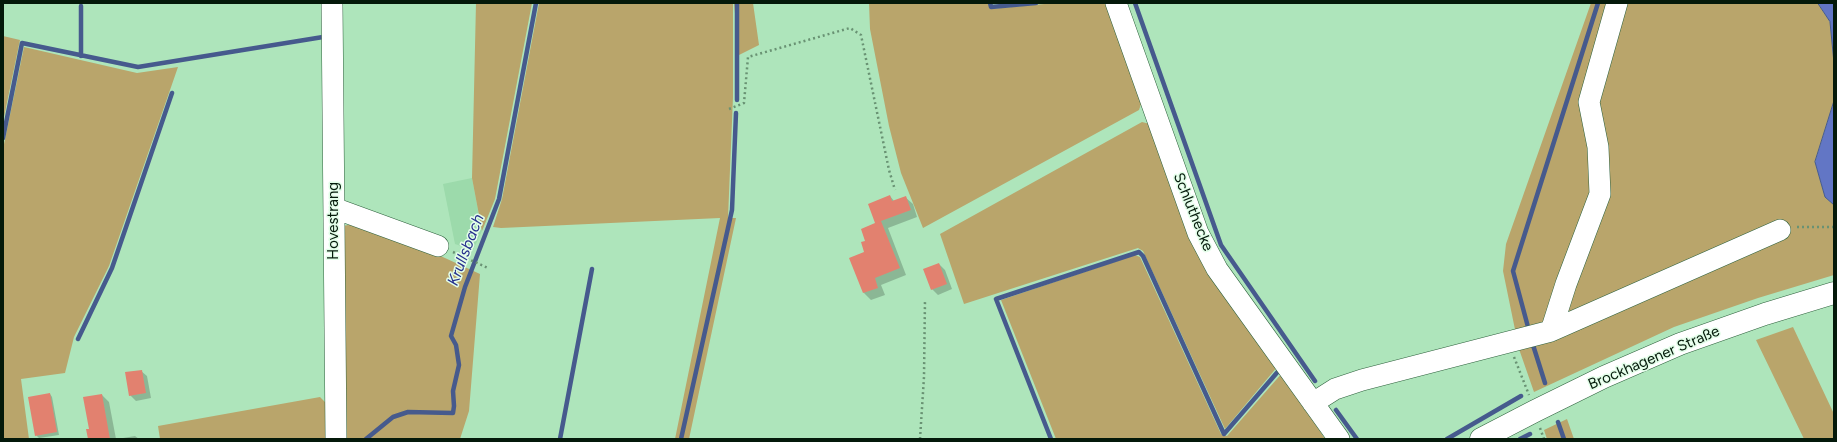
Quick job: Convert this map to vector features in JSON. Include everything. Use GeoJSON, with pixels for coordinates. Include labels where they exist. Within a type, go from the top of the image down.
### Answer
{"type":"FeatureCollection","features":[{"type":"Feature","properties":{"kind":"main road","name":"Brockhagener Straße"},"geometry":{"type":"LineString","coordinates":[[1481,439],[1535,410],[1604,377],[1680,344],[1765,314],[1834,293]]}},
{"type":"Feature","properties":{"kind":"street","name":"Hovestrang"},"geometry":{"type":"LineString","coordinates":[[332,3],[336,439]]}},
{"type":"Feature","properties":{"kind":"street","name":"Schluthecke"},"geometry":{"type":"LineString","coordinates":[[1116,3],[1198,232],[1217,269],[1339,439]]}},
{"type":"Feature","properties":{"kind":"street"},"geometry":{"type":"LineString","coordinates":[[1551,330],[1566,284],[1600,194],[1598,147],[1589,102],[1617,3]]}},
{"type":"Feature","properties":{"kind":"street"},"geometry":{"type":"LineString","coordinates":[[334,208],[438,246]]}},
{"type":"Feature","properties":{"kind":"street"},"geometry":{"type":"LineString","coordinates":[[1313,403],[1335,389],[1362,380],[1551,330],[1780,230]]}},
{"type":"Feature","properties":{"kind":"path"},"geometry":{"type":"LineString","coordinates":[[729,109],[744,103],[748,57],[850,28],[861,35],[889,170],[896,190]]}},
{"type":"Feature","properties":{"kind":"path"},"geometry":{"type":"LineString","coordinates":[[1780,230],[1792,227],[1834,228]]}},
{"type":"Feature","properties":{"kind":"path"},"geometry":{"type":"LineString","coordinates":[[470,259],[488,268]]}},
{"type":"Feature","properties":{"kind":"path"},"geometry":{"type":"LineString","coordinates":[[920,439],[924,377],[925,300]]}},
{"type":"Feature","properties":{"kind":"path"},"geometry":{"type":"LineString","coordinates":[[1508,342],[1535,410]]}},
{"type":"Feature","properties":{"kind":"shaded area"},"geometry":{"type":"Polygon","coordinates":[[[476,3],[532,3],[495,199],[482,231],[472,178],[476,3]]]}},
{"type":"Feature","properties":{"kind":"shaded area"},"geometry":{"type":"Polygon","coordinates":[[[539,3],[733,3],[733,97],[728,218],[736,218],[689,439],[675,439],[720,218],[501,228],[493,227],[502,199],[539,3]]]}},
{"type":"Feature","properties":{"kind":"shaded area"},"geometry":{"type":"Polygon","coordinates":[[[734,3],[753,3],[759,45],[739,55],[734,3]]]}},
{"type":"Feature","properties":{"kind":"shaded area"},"geometry":{"type":"Polygon","coordinates":[[[869,3],[988,3],[990,9],[1055,3],[1108,3],[1142,101],[1139,110],[923,228],[901,173],[889,126],[870,29],[869,3]]]}},
{"type":"Feature","properties":{"kind":"shaded area"},"geometry":{"type":"Polygon","coordinates":[[[1591,3],[1818,3],[1830,22],[1834,63],[1834,101],[1815,162],[1825,197],[1834,205],[1834,275],[1758,298],[1674,327],[1534,392],[1519,349],[1503,271],[1506,244],[1591,3]]]}},
{"type":"Feature","properties":{"kind":"shaded area"},"geometry":{"type":"Polygon","coordinates":[[[3,36],[20,40],[3,122],[3,36]]]}},
{"type":"Feature","properties":{"kind":"shaded area"},"geometry":{"type":"Polygon","coordinates":[[[24,47],[137,73],[178,67],[109,266],[74,337],[65,373],[21,379],[29,439],[3,439],[3,149],[24,47]]]}},
{"type":"Feature","properties":{"kind":"shaded area"},"geometry":{"type":"Polygon","coordinates":[[[1142,122],[1154,125],[1278,366],[1225,429],[1143,251],[1138,248],[964,304],[940,234],[1142,122]]]}},
{"type":"Feature","properties":{"kind":"shaded area"},"geometry":{"type":"Polygon","coordinates":[[[472,178],[482,231],[473,250],[455,244],[443,184],[472,178]]]}},
{"type":"Feature","properties":{"kind":"shaded area"},"geometry":{"type":"Polygon","coordinates":[[[355,224],[434,253],[480,274],[469,411],[460,439],[343,439],[342,226],[355,224]]]}},
{"type":"Feature","properties":{"kind":"shaded area"},"geometry":{"type":"Polygon","coordinates":[[[1135,255],[1140,257],[1221,434],[1227,436],[1283,372],[1325,439],[1056,439],[1001,300],[1135,255]]]}},
{"type":"Feature","properties":{"kind":"shaded area"},"geometry":{"type":"Polygon","coordinates":[[[1793,327],[1834,414],[1834,439],[1804,439],[1756,340],[1793,327]]]}},
{"type":"Feature","properties":{"kind":"shaded area"},"geometry":{"type":"Polygon","coordinates":[[[320,397],[329,406],[327,439],[160,439],[158,426],[320,397]]]}},
{"type":"Feature","properties":{"kind":"shaded area"},"geometry":{"type":"Polygon","coordinates":[[[1567,419],[1574,439],[1547,439],[1544,430],[1567,419]]]}},
{"type":"Feature","properties":{"kind":"water"},"geometry":{"type":"Polygon","coordinates":[[[1818,3],[1834,3],[1834,63],[1830,22],[1818,3]]]}},
{"type":"Feature","properties":{"kind":"water"},"geometry":{"type":"Polygon","coordinates":[[[1834,101],[1834,205],[1825,197],[1815,162],[1834,101]]]}},
{"type":"Feature","properties":{"kind":"building"},"geometry":{"type":"Polygon","coordinates":[[[890,195],[892,201],[906,196],[911,210],[881,221],[900,268],[875,278],[878,288],[863,293],[849,258],[864,252],[861,242],[865,241],[861,229],[875,223],[868,204],[890,195]]]}},
{"type":"Feature","properties":{"kind":"building"},"geometry":{"type":"Polygon","coordinates":[[[939,263],[947,284],[931,290],[923,269],[939,263]]]}},
{"type":"Feature","properties":{"kind":"building"},"geometry":{"type":"Polygon","coordinates":[[[142,370],[146,393],[129,396],[125,372],[142,370]]]}},
{"type":"Feature","properties":{"kind":"building"},"geometry":{"type":"Polygon","coordinates":[[[50,393],[57,432],[35,436],[28,397],[50,393]]]}},
{"type":"Feature","properties":{"kind":"building"},"geometry":{"type":"Polygon","coordinates":[[[102,394],[110,439],[88,439],[86,429],[89,429],[83,397],[102,394]]]}},
{"type":"Feature","properties":{"kind":"waterway","name":"Krullsbach"},"geometry":{"type":"LineString","coordinates":[[366,439],[393,417],[408,412],[453,413],[453,391],[459,365],[456,345],[451,336],[465,287],[499,199],[536,3]]}},
{"type":"Feature","properties":{"kind":"waterway"},"geometry":{"type":"LineString","coordinates":[[737,3],[737,100]]}},
{"type":"Feature","properties":{"kind":"waterway"},"geometry":{"type":"LineString","coordinates":[[990,3],[991,7],[1036,3]]}},
{"type":"Feature","properties":{"kind":"waterway"},"geometry":{"type":"LineString","coordinates":[[1135,3],[1221,245],[1315,381]]}},
{"type":"Feature","properties":{"kind":"waterway"},"geometry":{"type":"LineString","coordinates":[[1528,327],[1513,271],[1598,3]]}},
{"type":"Feature","properties":{"kind":"waterway"},"geometry":{"type":"LineString","coordinates":[[81,6],[81,56]]}},
{"type":"Feature","properties":{"kind":"waterway"},"geometry":{"type":"LineString","coordinates":[[3,138],[22,43],[138,67],[323,37]]}},
{"type":"Feature","properties":{"kind":"waterway"},"geometry":{"type":"LineString","coordinates":[[78,339],[112,268],[172,93]]}},
{"type":"Feature","properties":{"kind":"waterway"},"geometry":{"type":"LineString","coordinates":[[681,439],[732,210],[736,113]]}},
{"type":"Feature","properties":{"kind":"waterway"},"geometry":{"type":"LineString","coordinates":[[1051,439],[996,299],[1139,252],[1143,256],[1224,434],[1281,368]]}},
{"type":"Feature","properties":{"kind":"waterway"},"geometry":{"type":"LineString","coordinates":[[560,439],[592,269]]}},
{"type":"Feature","properties":{"kind":"waterway"},"geometry":{"type":"LineString","coordinates":[[1533,345],[1545,383]]}},
{"type":"Feature","properties":{"kind":"waterway"},"geometry":{"type":"LineString","coordinates":[[1447,439],[1521,396]]}},
{"type":"Feature","properties":{"kind":"waterway"},"geometry":{"type":"LineString","coordinates":[[1336,410],[1357,439]]}},
{"type":"Feature","properties":{"kind":"waterway"},"geometry":{"type":"LineString","coordinates":[[1558,422],[1564,439]]}},
{"type":"Feature","properties":{"kind":"waterway"},"geometry":{"type":"LineString","coordinates":[[1520,439],[1530,434]]}}]}
